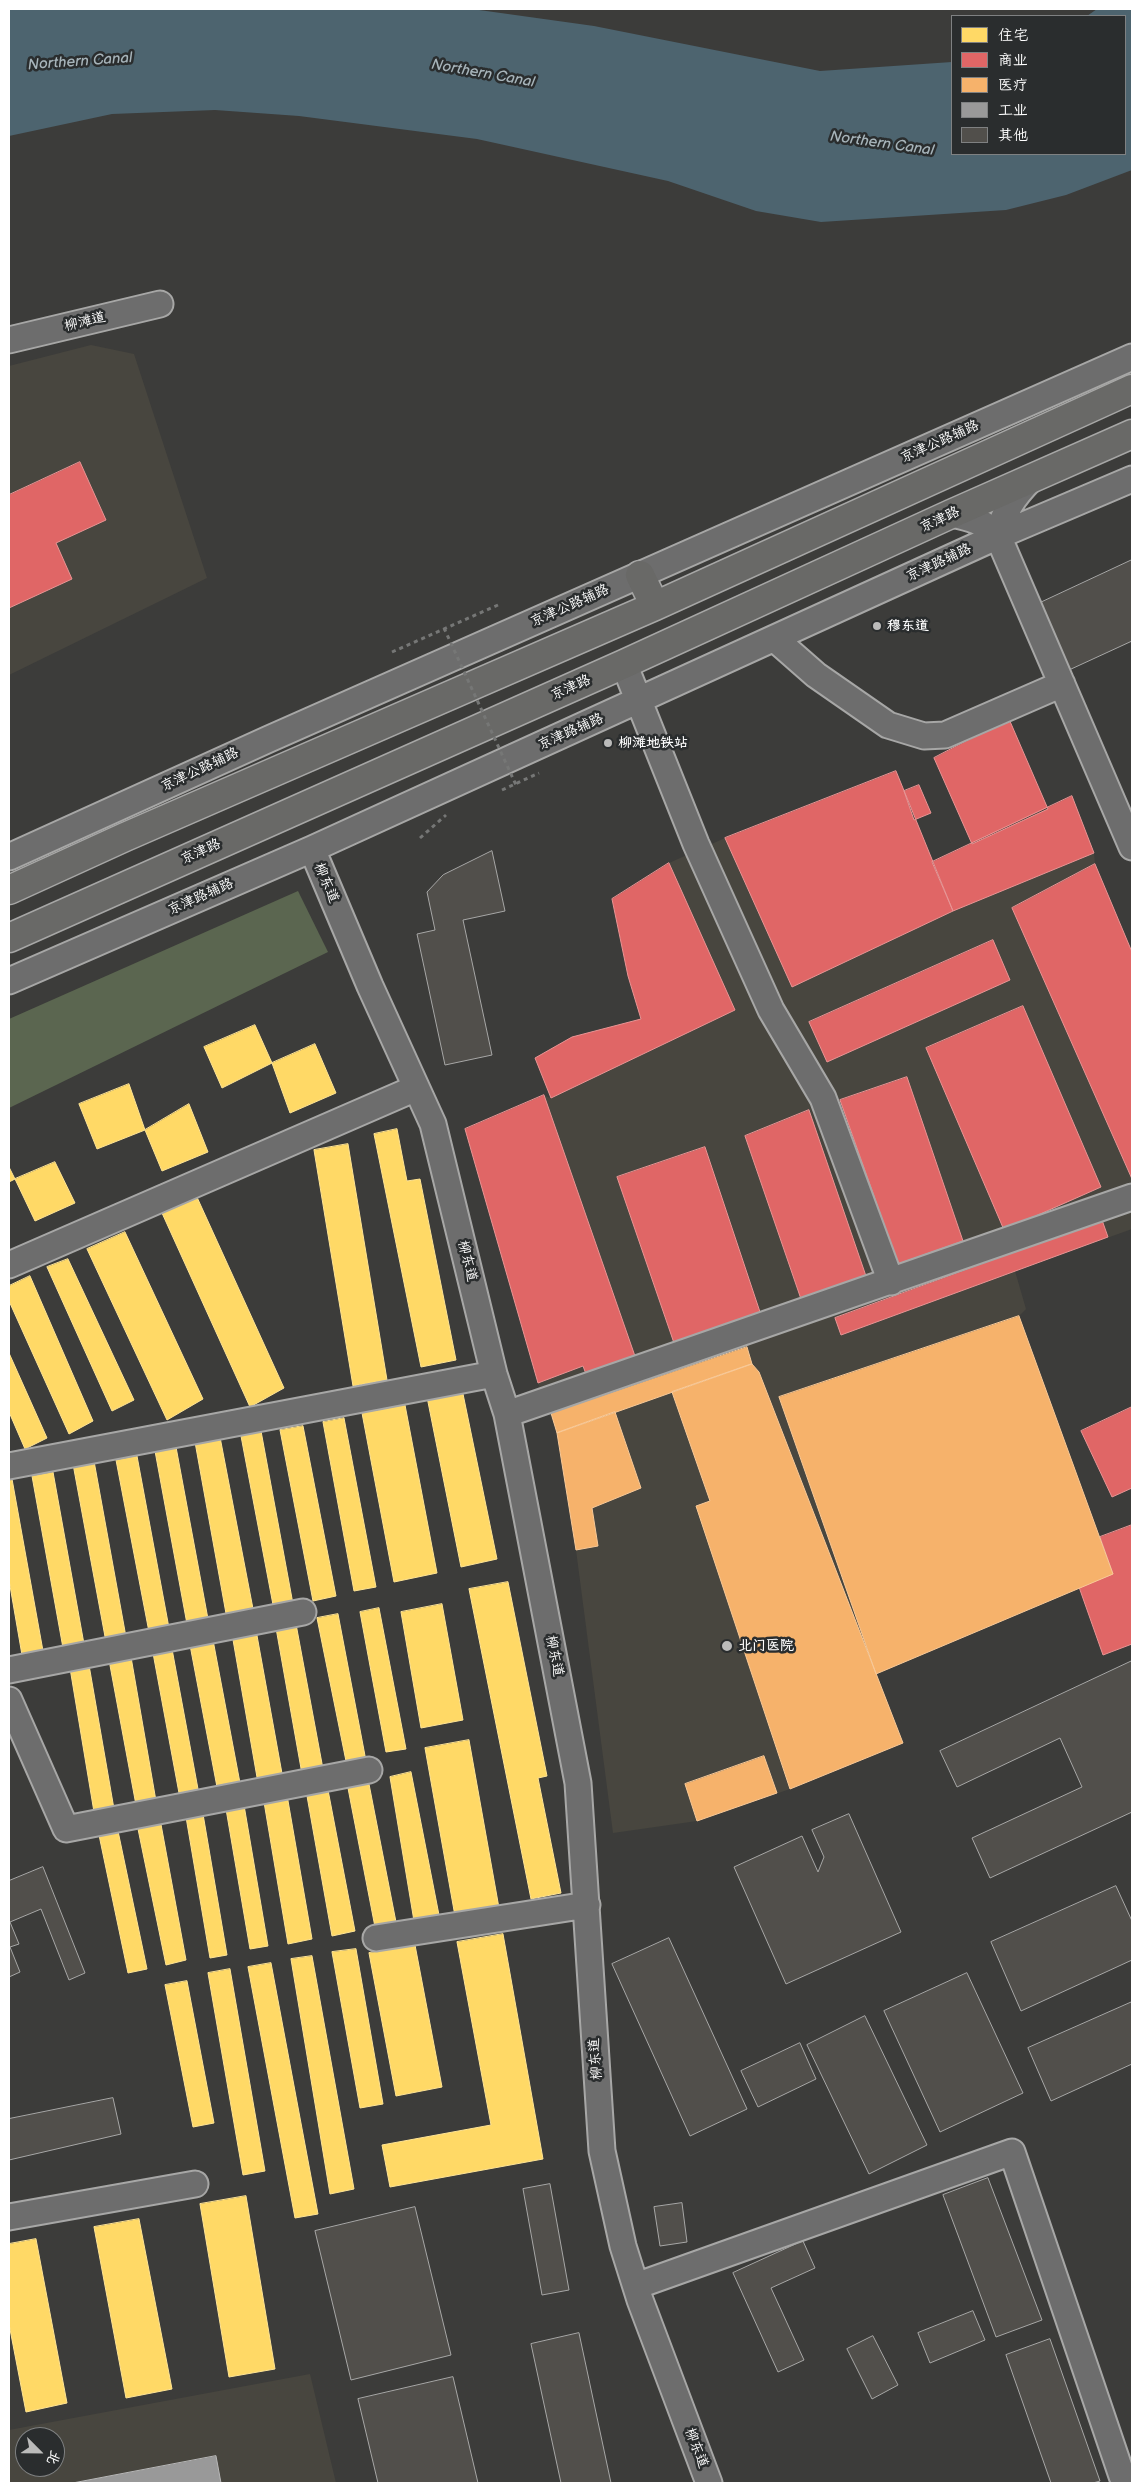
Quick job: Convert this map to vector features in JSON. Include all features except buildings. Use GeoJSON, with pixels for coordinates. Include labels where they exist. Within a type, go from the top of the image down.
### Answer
{"type":"FeatureCollection","features":[{"type":"Feature","properties":{"kind":"main road"},"geometry":{"type":"LineString","coordinates":[[9,890],[134,833],[655,606],[1132,389]]}},
{"type":"Feature","properties":{"kind":"main road","name":"京津路"},"geometry":{"type":"LineString","coordinates":[[9,938],[631,682],[656,650],[951,514],[1132,434]]}},
{"type":"Feature","properties":{"kind":"main road"},"geometry":{"type":"LineString","coordinates":[[640,575],[655,606]]}},
{"type":"Feature","properties":{"kind":"street","name":"柳滩道"},"geometry":{"type":"LineString","coordinates":[[9,340],[160,304]]}},
{"type":"Feature","properties":{"kind":"street","name":"京津公路辅路"},"geometry":{"type":"LineString","coordinates":[[9,857],[260,743],[1132,357]]}},
{"type":"Feature","properties":{"kind":"street"},"geometry":{"type":"LineString","coordinates":[[998,536],[1002,518],[1009,503],[1033,478]]}},
{"type":"Feature","properties":{"kind":"street","name":"京津路辅路"},"geometry":{"type":"LineString","coordinates":[[9,981],[312,849],[599,719],[631,682],[775,639],[998,536],[1132,479]]}},
{"type":"Feature","properties":{"kind":"street"},"geometry":{"type":"LineString","coordinates":[[951,514],[973,518],[986,524],[998,536],[1132,846]]}},
{"type":"Feature","properties":{"kind":"street"},"geometry":{"type":"LineString","coordinates":[[775,639],[816,674],[888,725],[924,736],[945,735],[1062,684]]}},
{"type":"Feature","properties":{"kind":"street"},"geometry":{"type":"LineString","coordinates":[[631,682],[696,844],[771,1010],[823,1098],[892,1282]]}},
{"type":"Feature","properties":{"kind":"street","name":"柳东道"},"geometry":{"type":"LineString","coordinates":[[312,849],[370,986],[433,1124],[494,1374],[507,1414],[578,1783],[602,2151],[623,2246],[709,2483]]}},
{"type":"Feature","properties":{"kind":"street"},"geometry":{"type":"LineString","coordinates":[[9,1265],[416,1088]]}},
{"type":"Feature","properties":{"kind":"street"},"geometry":{"type":"LineString","coordinates":[[507,1414],[892,1282],[1132,1197]]}},
{"type":"Feature","properties":{"kind":"street"},"geometry":{"type":"LineString","coordinates":[[9,1466],[494,1374]]}},
{"type":"Feature","properties":{"kind":"street"},"geometry":{"type":"LineString","coordinates":[[9,1670],[303,1612]]}},
{"type":"Feature","properties":{"kind":"street"},"geometry":{"type":"LineString","coordinates":[[9,1700],[66,1829],[370,1770]]}},
{"type":"Feature","properties":{"kind":"street"},"geometry":{"type":"LineString","coordinates":[[376,1938],[587,1905]]}},
{"type":"Feature","properties":{"kind":"street"},"geometry":{"type":"LineString","coordinates":[[636,2286],[1012,2152],[1122,2476]]}},
{"type":"Feature","properties":{"kind":"street"},"geometry":{"type":"LineString","coordinates":[[9,2217],[195,2184]]}},
{"type":"Feature","properties":{"kind":"path"},"geometry":{"type":"LineString","coordinates":[[392,652],[498,605]]}},
{"type":"Feature","properties":{"kind":"path"},"geometry":{"type":"LineString","coordinates":[[444,628],[516,785]]}},
{"type":"Feature","properties":{"kind":"path"},"geometry":{"type":"LineString","coordinates":[[500,791],[540,773]]}},
{"type":"Feature","properties":{"kind":"path"},"geometry":{"type":"LineString","coordinates":[[420,838],[451,812]]}},
{"type":"Feature","properties":{"kind":"shaded area"},"geometry":{"type":"Polygon","coordinates":[[[91,345],[134,354],[207,578],[9,675],[9,366],[91,345]]]}},
{"type":"Feature","properties":{"kind":"shaded area"},"geometry":{"type":"Polygon","coordinates":[[[896,771],[932,862],[1072,796],[1094,853],[1095,864],[1132,952],[1132,1229],[1015,1271],[1026,1309],[1019,1316],[1113,1574],[877,1674],[903,1743],[790,1789],[697,1821],[613,1833],[576,1550],[557,1433],[538,1383],[465,1129],[544,1095],[550,1098],[535,1058],[572,1037],[641,1019],[669,863],[725,838],[896,771]]]}},
{"type":"Feature","properties":{"kind":"shaded area"},"geometry":{"type":"Polygon","coordinates":[[[310,2374],[336,2483],[9,2483],[9,2430],[15,2429],[15,2477],[65,2477],[65,2427],[25,2427],[310,2374]]]}},
{"type":"Feature","properties":{"kind":"green space"},"geometry":{"type":"Polygon","coordinates":[[[298,891],[328,952],[9,1108],[9,1019],[298,891]]]}},
{"type":"Feature","properties":{"kind":"water","name":"Northern Canal"},"geometry":{"type":"Polygon","coordinates":[[[9,9],[472,9],[594,26],[820,71],[951,62],[951,155],[1126,155],[1126,15],[1088,15],[1097,9],[1132,9],[1132,170],[1066,195],[1006,210],[821,222],[756,211],[668,181],[477,139],[299,116],[215,110],[112,114],[9,136],[9,9]]]}},
{"type":"Feature","properties":{"kind":"place","name":"穆东道"},"geometry":{"type":"Point","coordinates":[877,626]}},
{"type":"Feature","properties":{"kind":"place","name":"柳滩地铁站"},"geometry":{"type":"Point","coordinates":[608,743]}},
{"type":"Feature","properties":{"kind":"place","name":"北门医院"},"geometry":{"type":"Point","coordinates":[727,1646]}}]}
